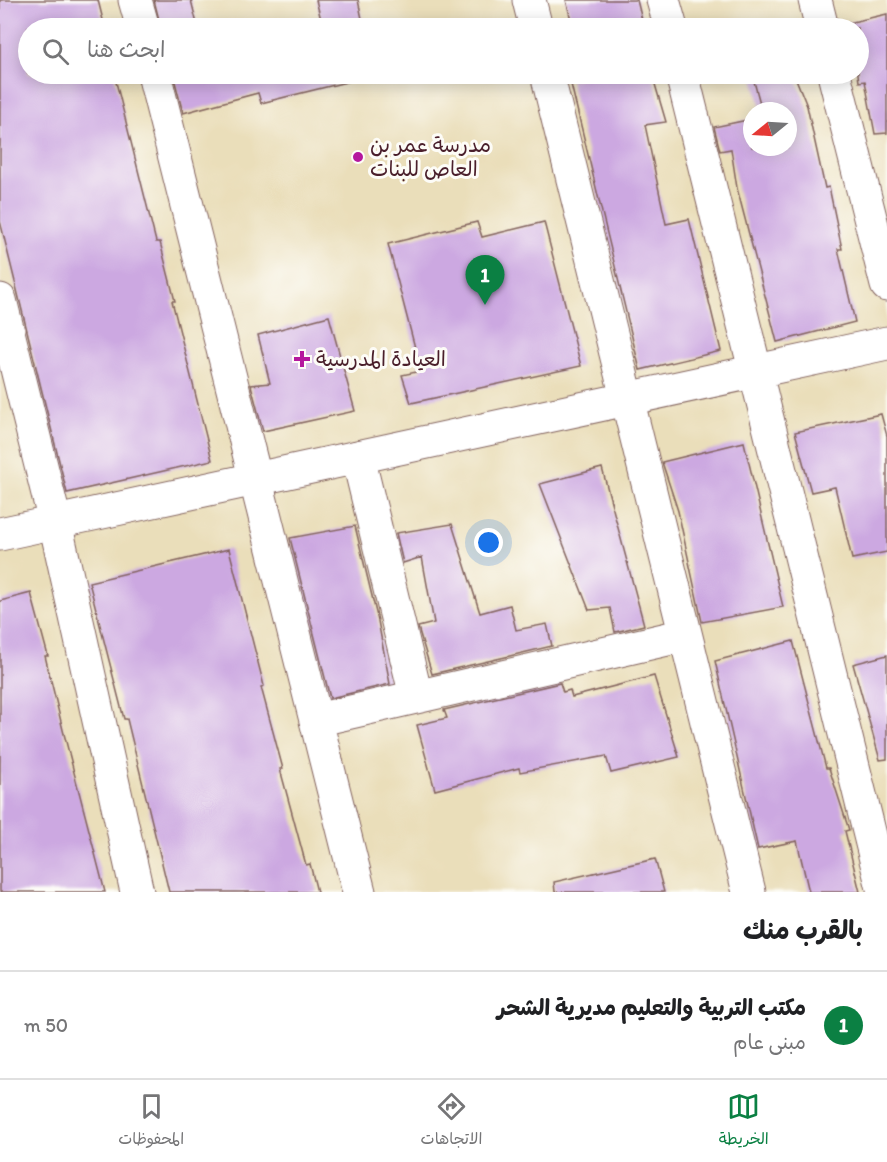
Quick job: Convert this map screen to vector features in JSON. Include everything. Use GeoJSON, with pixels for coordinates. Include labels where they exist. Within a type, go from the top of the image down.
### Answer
{"type":"FeatureCollection","features":[{"type":"Feature","properties":{"kind":"street"},"geometry":{"type":"LineString","coordinates":[[135,0],[140,18]]}},
{"type":"Feature","properties":{"kind":"street"},"geometry":{"type":"LineString","coordinates":[[529,0],[534,18]]}},
{"type":"Feature","properties":{"kind":"street"},"geometry":{"type":"LineString","coordinates":[[663,0],[668,18]]}},
{"type":"Feature","properties":{"kind":"street"},"geometry":{"type":"LineString","coordinates":[[815,0],[820,18]]}},
{"type":"Feature","properties":{"kind":"street"},"geometry":{"type":"LineString","coordinates":[[157,84],[359,892]]}},
{"type":"Feature","properties":{"kind":"street"},"geometry":{"type":"LineString","coordinates":[[549,84],[749,892]]}},
{"type":"Feature","properties":{"kind":"street"},"geometry":{"type":"LineString","coordinates":[[684,84],[884,892]]}},
{"type":"Feature","properties":{"kind":"street"},"geometry":{"type":"LineString","coordinates":[[837,84],[887,285]]}},
{"type":"Feature","properties":{"kind":"street"},"geometry":{"type":"LineString","coordinates":[[0,300],[55,522],[138,892]]}},
{"type":"Feature","properties":{"kind":"street"},"geometry":{"type":"LineString","coordinates":[[0,534],[887,343]]}},
{"type":"Feature","properties":{"kind":"street"},"geometry":{"type":"LineString","coordinates":[[358,457],[416,696]]}},
{"type":"Feature","properties":{"kind":"street"},"geometry":{"type":"LineString","coordinates":[[316,720],[685,635]]}},
{"type":"Feature","properties":{"kind":"building"},"geometry":{"type":"Polygon","coordinates":[[[0,0],[98,0],[102,18],[18,18],[18,84],[116,84],[156,242],[160,242],[175,301],[172,301],[212,460],[67,493],[0,221],[0,0]]]}},
{"type":"Feature","properties":{"kind":"building"},"geometry":{"type":"Polygon","coordinates":[[[154,0],[191,0],[196,18],[158,18],[154,0]]]}},
{"type":"Feature","properties":{"kind":"building"},"geometry":{"type":"Polygon","coordinates":[[[316,0],[358,0],[362,18],[320,18],[316,0]]]}},
{"type":"Feature","properties":{"kind":"building"},"geometry":{"type":"Polygon","coordinates":[[[566,0],[637,0],[642,18],[570,18],[566,0]]]}},
{"type":"Feature","properties":{"kind":"building"},"geometry":{"type":"Polygon","coordinates":[[[887,14],[887,133],[875,134],[866,84],[869,84],[869,18],[887,14]]]}},
{"type":"Feature","properties":{"kind":"building"},"geometry":{"type":"Polygon","coordinates":[[[176,84],[338,84],[261,103],[258,93],[183,113],[176,84]]]}},
{"type":"Feature","properties":{"kind":"building"},"geometry":{"type":"Polygon","coordinates":[[[571,84],[655,84],[666,122],[645,125],[666,224],[689,219],[721,351],[640,370],[571,84]]]}},
{"type":"Feature","properties":{"kind":"building"},"geometry":{"type":"Polygon","coordinates":[[[755,84],[798,84],[807,106],[825,188],[829,187],[842,249],[838,249],[855,322],[777,342],[737,188],[731,149],[720,151],[714,127],[743,121],[743,156],[797,156],[797,102],[760,102],[755,84]]]}},
{"type":"Feature","properties":{"kind":"building"},"geometry":{"type":"Polygon","coordinates":[[[477,222],[482,237],[544,222],[581,366],[411,403],[402,375],[421,371],[388,244],[477,222]]]}},
{"type":"Feature","properties":{"kind":"building","name":"العيادة المدرسية"},"geometry":{"type":"Polygon","coordinates":[[[329,316],[355,411],[263,431],[251,385],[270,383],[258,335],[329,316]]]}},
{"type":"Feature","properties":{"kind":"building"},"geometry":{"type":"Polygon","coordinates":[[[881,414],[887,436],[887,552],[852,559],[835,487],[811,492],[795,432],[881,414]]]}},
{"type":"Feature","properties":{"kind":"building"},"geometry":{"type":"Polygon","coordinates":[[[744,442],[783,607],[702,622],[678,511],[662,462],[744,442]]]}},
{"type":"Feature","properties":{"kind":"building"},"geometry":{"type":"Polygon","coordinates":[[[602,468],[644,625],[615,632],[610,608],[589,610],[540,484],[602,468]]]}},
{"type":"Feature","properties":{"kind":"building"},"geometry":{"type":"Polygon","coordinates":[[[452,524],[480,613],[510,605],[516,630],[547,624],[552,646],[432,674],[418,627],[434,623],[422,557],[403,563],[396,533],[452,524]]]}},
{"type":"Feature","properties":{"kind":"building"},"geometry":{"type":"Polygon","coordinates":[[[355,526],[378,621],[390,684],[330,698],[290,538],[355,526]]]}},
{"type":"Feature","properties":{"kind":"building"},"geometry":{"type":"Polygon","coordinates":[[[229,549],[264,686],[261,687],[283,769],[280,769],[306,865],[310,864],[317,892],[169,892],[127,719],[124,719],[89,582],[229,549]]]}},
{"type":"Feature","properties":{"kind":"building"},"geometry":{"type":"Polygon","coordinates":[[[31,593],[48,656],[45,656],[63,730],[105,892],[0,892],[0,601],[31,593]]]}},
{"type":"Feature","properties":{"kind":"building"},"geometry":{"type":"Polygon","coordinates":[[[793,641],[826,768],[829,768],[849,830],[845,831],[860,892],[809,892],[797,841],[758,849],[715,661],[793,641]]]}},
{"type":"Feature","properties":{"kind":"building"},"geometry":{"type":"Polygon","coordinates":[[[887,655],[887,759],[880,760],[853,664],[887,655]]]}},
{"type":"Feature","properties":{"kind":"building"},"geometry":{"type":"Polygon","coordinates":[[[654,676],[679,757],[611,773],[606,756],[520,772],[519,768],[435,790],[417,725],[447,718],[444,710],[560,683],[563,692],[570,690],[572,697],[654,676]]]}},
{"type":"Feature","properties":{"kind":"building"},"geometry":{"type":"Polygon","coordinates":[[[655,859],[664,892],[555,892],[554,882],[655,859]]]}},
{"type":"Feature","properties":{"kind":"place","name":"مدرسة عمر بن العاص للبنات"},"geometry":{"type":"Point","coordinates":[358,157]}},
{"type":"Feature","properties":{"kind":"place","name":"مكتب التربية والتعليم مديرية الشحر"},"geometry":{"type":"Point","coordinates":[485,305]}},
{"type":"Feature","properties":{"kind":"place","name":"العيادة المدرسية"},"geometry":{"type":"Point","coordinates":[302,359]}}]}
